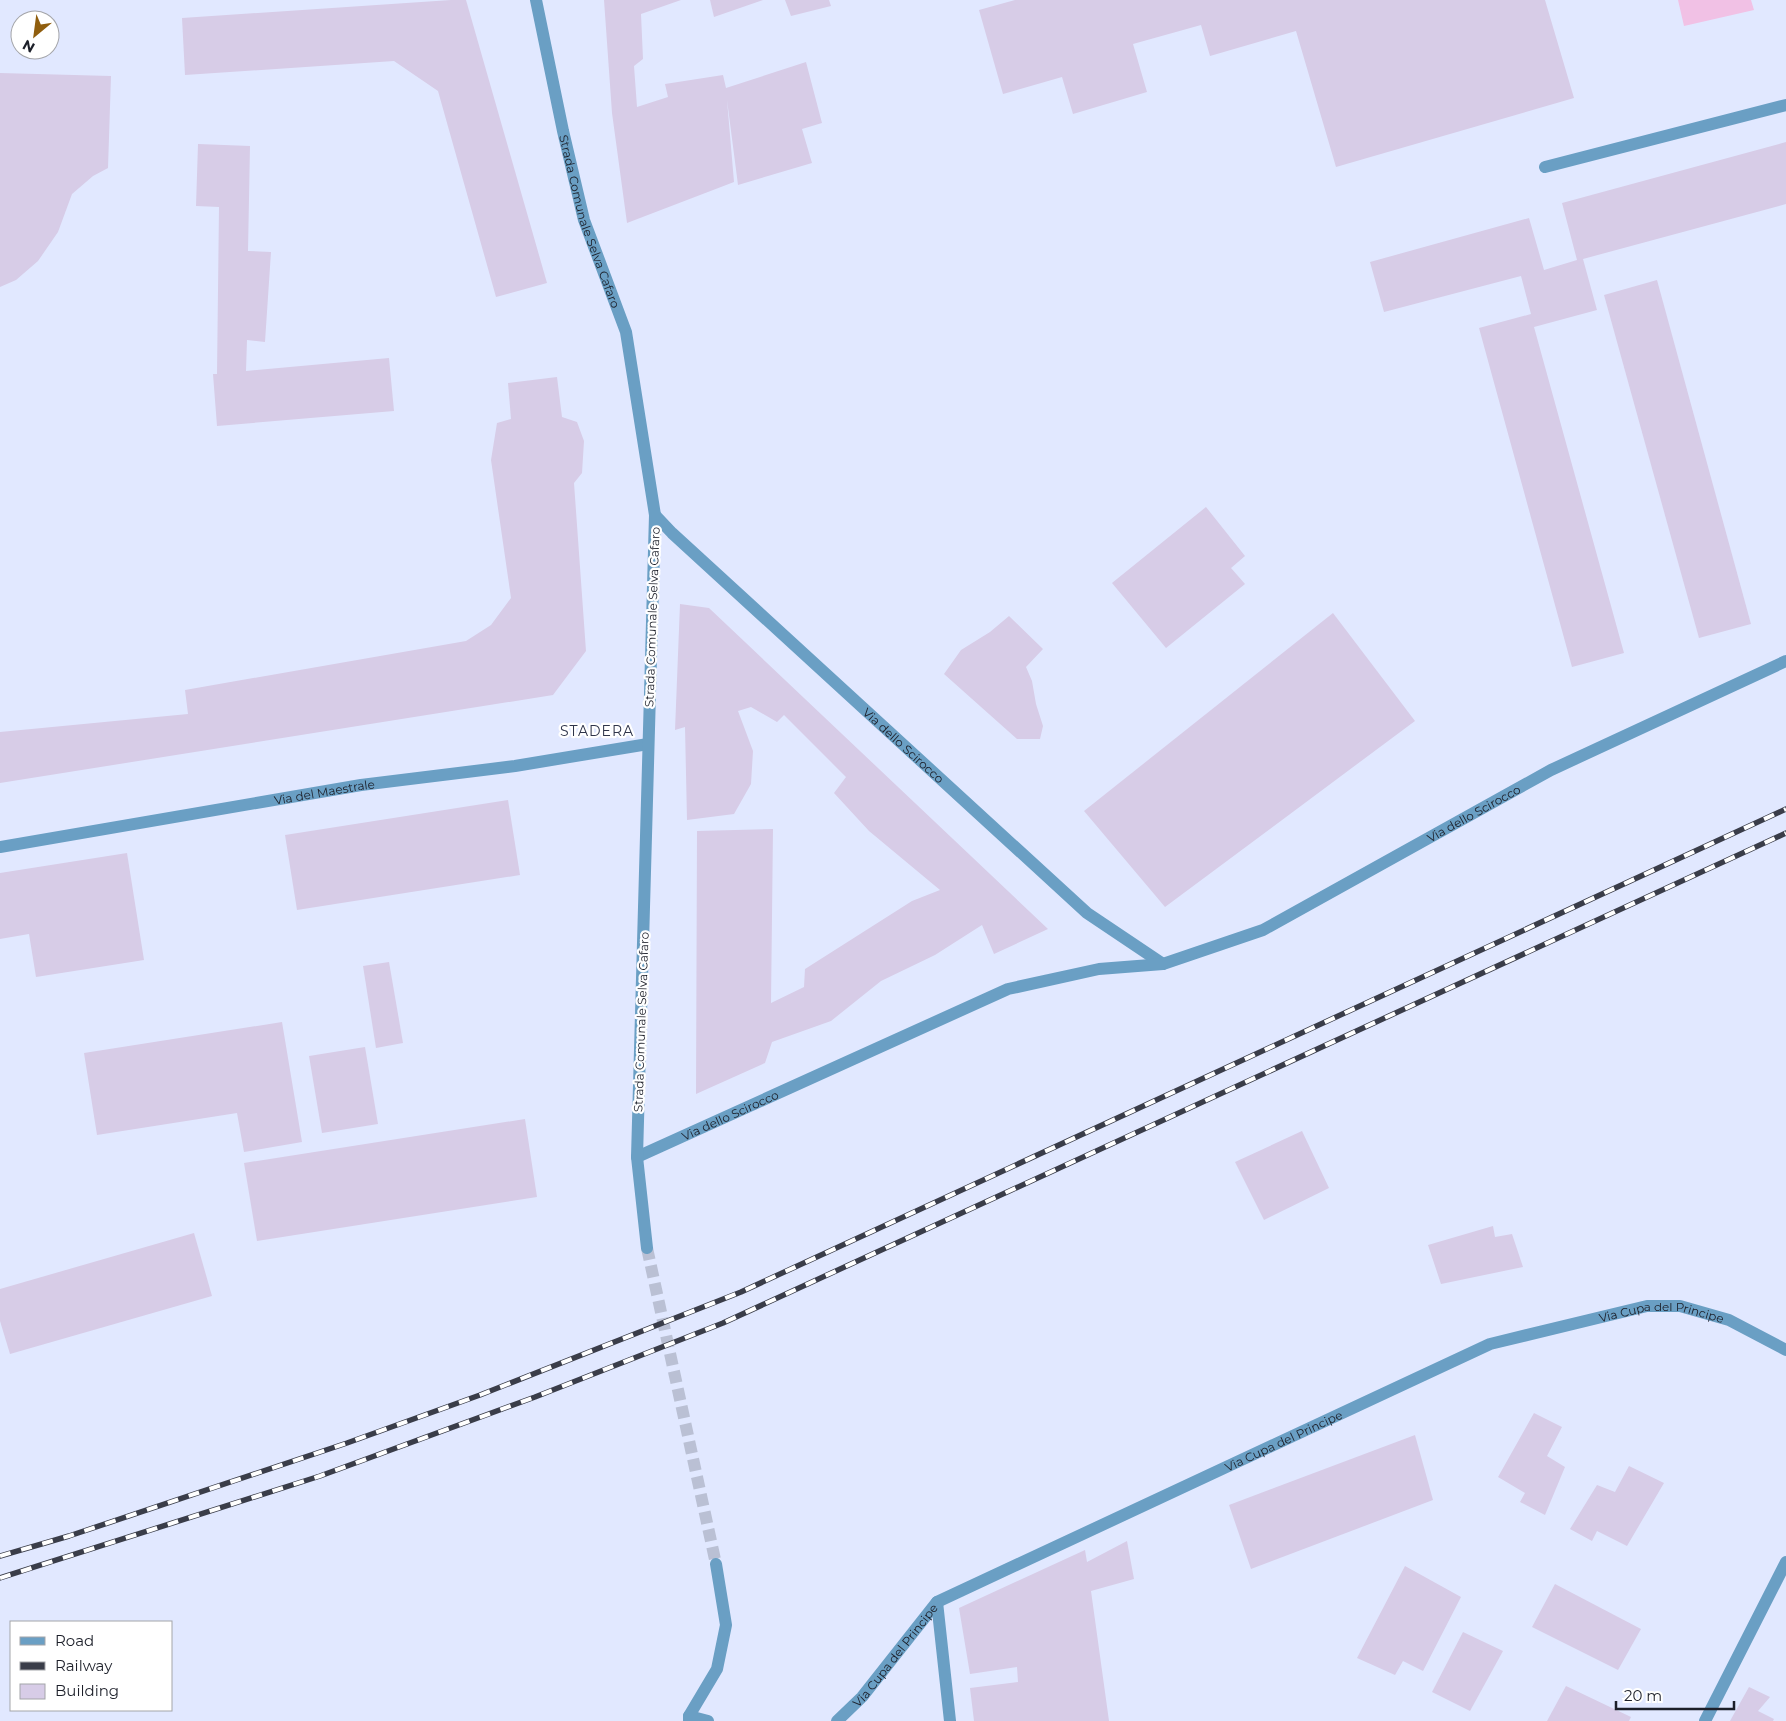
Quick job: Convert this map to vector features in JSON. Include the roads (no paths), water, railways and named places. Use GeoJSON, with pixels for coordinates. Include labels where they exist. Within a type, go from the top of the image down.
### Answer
{"type":"FeatureCollection","features":[{"type":"Feature","properties":{"kind":"street","name":"Strada Comunale Selva Cafaro"},"geometry":{"type":"LineString","coordinates":[[536,0],[563,131],[584,220],[626,332],[655,515],[637,1157],[647,1248]]}},
{"type":"Feature","properties":{"kind":"street"},"geometry":{"type":"LineString","coordinates":[[1545,167],[1786,105]]}},
{"type":"Feature","properties":{"kind":"street","name":"Via dello Scirocco"},"geometry":{"type":"LineString","coordinates":[[655,515],[672,533],[1086,913],[1163,964]]}},
{"type":"Feature","properties":{"kind":"street","name":"Via dello Scirocco"},"geometry":{"type":"LineString","coordinates":[[637,1157],[1008,989],[1099,969],[1163,964],[1263,930],[1550,770],[1786,661]]}},
{"type":"Feature","properties":{"kind":"street","name":"Via del Maestrale"},"geometry":{"type":"LineString","coordinates":[[0,848],[361,785],[515,766],[648,744]]}},
{"type":"Feature","properties":{"kind":"street","name":"Via Cupa del Principe"},"geometry":{"type":"LineString","coordinates":[[837,1721],[862,1697],[937,1602],[1490,1344],[1646,1306],[1680,1306],[1728,1320],[1786,1350]]}},
{"type":"Feature","properties":{"kind":"street"},"geometry":{"type":"LineString","coordinates":[[1705,1721],[1786,1562]]}},
{"type":"Feature","properties":{"kind":"street"},"geometry":{"type":"LineString","coordinates":[[708,1721],[686,1719],[717,1669],[726,1626],[716,1564]]}},
{"type":"Feature","properties":{"kind":"street"},"geometry":{"type":"LineString","coordinates":[[937,1602],[950,1721]]}},
{"type":"Feature","properties":{"kind":"tunnel"},"geometry":{"type":"LineString","coordinates":[[647,1248],[716,1564]]}},
{"type":"Feature","properties":{"kind":"railway"},"geometry":{"type":"LineString","coordinates":[[0,1556],[69,1536],[347,1443],[480,1395],[741,1292],[1786,809]]}},
{"type":"Feature","properties":{"kind":"railway"},"geometry":{"type":"LineString","coordinates":[[0,1578],[320,1476],[535,1397],[723,1323],[1786,833]]}},
{"type":"Feature","properties":{"kind":"district","name":"STADERA"},"geometry":{"type":"Point","coordinates":[597,731]}}]}
